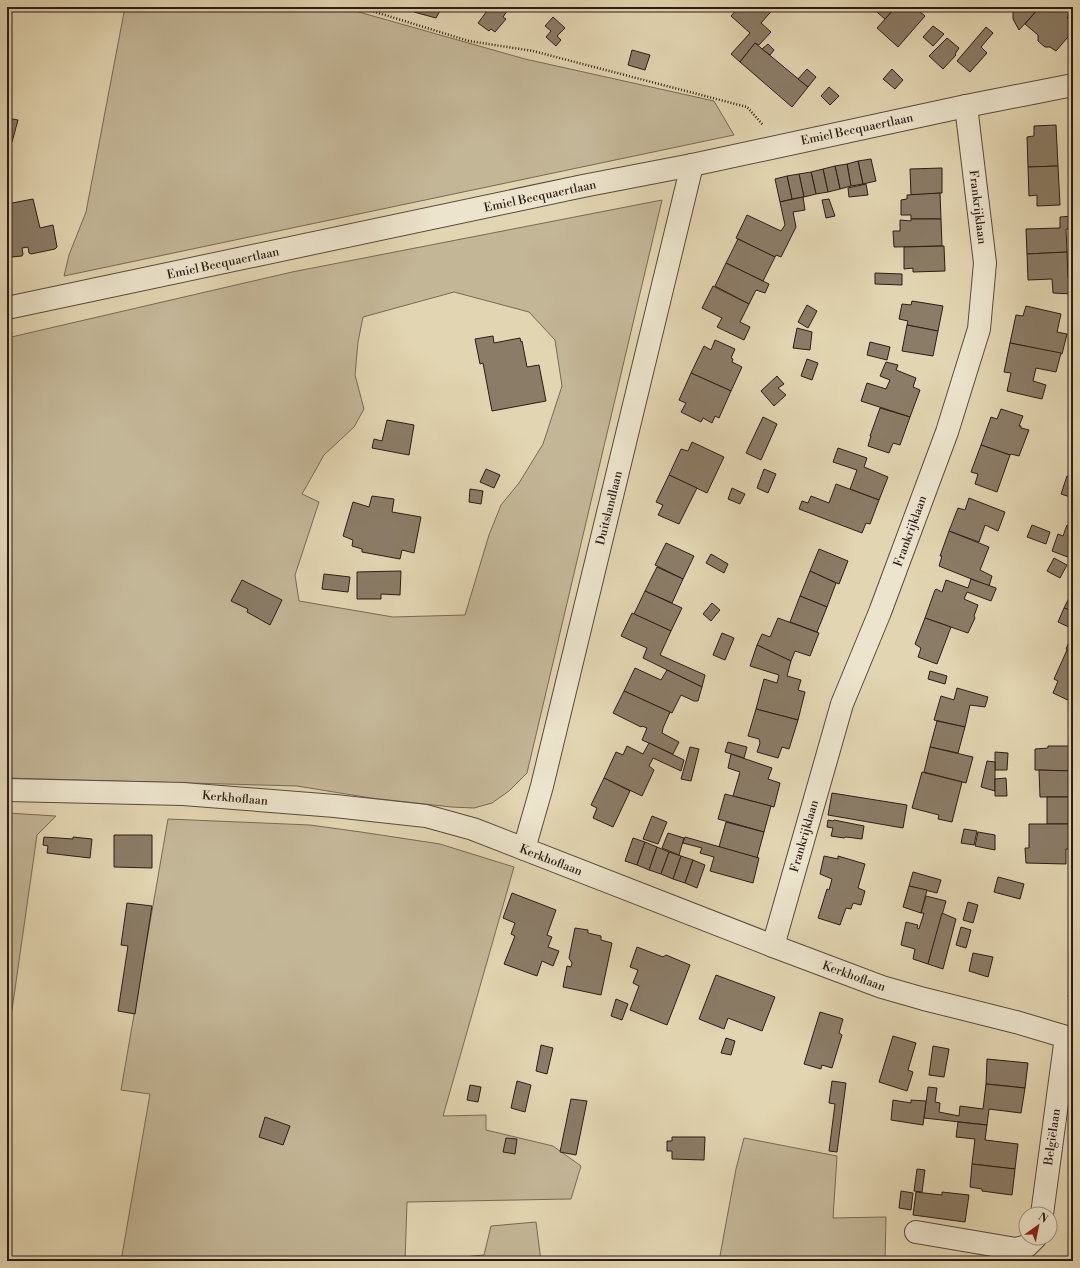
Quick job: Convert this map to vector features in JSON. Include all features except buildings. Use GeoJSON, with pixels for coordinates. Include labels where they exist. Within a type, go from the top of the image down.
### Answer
{"type":"FeatureCollection","features":[{"type":"Feature","properties":{"kind":"street","name":"Emiel Becquaertlaan"},"geometry":{"type":"LineString","coordinates":[[7,308],[692,165],[966,106],[1073,85]]}},
{"type":"Feature","properties":{"kind":"street","name":"Frankrijklaan"},"geometry":{"type":"LineString","coordinates":[[773,946],[842,704],[880,612],[947,432],[979,329],[985,264],[966,106]]}},
{"type":"Feature","properties":{"kind":"street","name":"Duitslandlaan"},"geometry":{"type":"LineString","coordinates":[[524,849],[542,786],[692,165]]}},
{"type":"Feature","properties":{"kind":"street","name":"Kerkhoflaan"},"geometry":{"type":"LineString","coordinates":[[7,790],[183,794],[335,806],[426,816],[473,829],[773,946],[889,989],[1016,1022],[1069,1038]]}},
{"type":"Feature","properties":{"kind":"street","name":"Belgiëlaan"},"geometry":{"type":"LineString","coordinates":[[1043,1206],[1069,1038]]}},
{"type":"Feature","properties":{"kind":"street"},"geometry":{"type":"LineString","coordinates":[[916,1232],[1016,1249],[1027,1246]]}},
{"type":"Feature","properties":{"kind":"path"},"geometry":{"type":"LineString","coordinates":[[358,7],[469,41],[533,51],[747,107],[781,146]]}},
{"type":"Feature","properties":{"kind":"shaded area"},"geometry":{"type":"Polygon","coordinates":[[[125,7],[341,7],[525,59],[714,101],[734,135],[64,276],[69,255],[86,212],[125,7]]]}},
{"type":"Feature","properties":{"kind":"shaded area"},"geometry":{"type":"Polygon","coordinates":[[[662,200],[527,773],[509,791],[492,803],[474,808],[451,807],[371,798],[297,786],[7,778],[7,338],[292,272],[662,200]],[[454,292],[363,317],[358,342],[355,375],[364,409],[354,427],[324,455],[302,494],[319,502],[295,575],[299,601],[393,617],[465,615],[489,535],[501,505],[519,483],[543,444],[562,386],[555,340],[529,312],[454,292]]]}},
{"type":"Feature","properties":{"kind":"shaded area"},"geometry":{"type":"Polygon","coordinates":[[[7,813],[56,816],[37,835],[7,1045],[7,813]]]}},
{"type":"Feature","properties":{"kind":"shaded area"},"geometry":{"type":"Polygon","coordinates":[[[168,819],[310,825],[361,832],[440,844],[514,867],[443,1116],[486,1115],[486,1130],[553,1146],[581,1166],[571,1199],[407,1202],[405,1261],[121,1261],[150,1094],[121,1090],[168,819]]]}},
{"type":"Feature","properties":{"kind":"shaded area"},"geometry":{"type":"Polygon","coordinates":[[[744,1138],[837,1156],[833,1218],[886,1217],[885,1261],[719,1261],[736,1169],[744,1138]]]}},
{"type":"Feature","properties":{"kind":"shaded area"},"geometry":{"type":"Polygon","coordinates":[[[536,1222],[541,1261],[419,1261],[484,1255],[491,1226],[536,1222]]]}}]}
